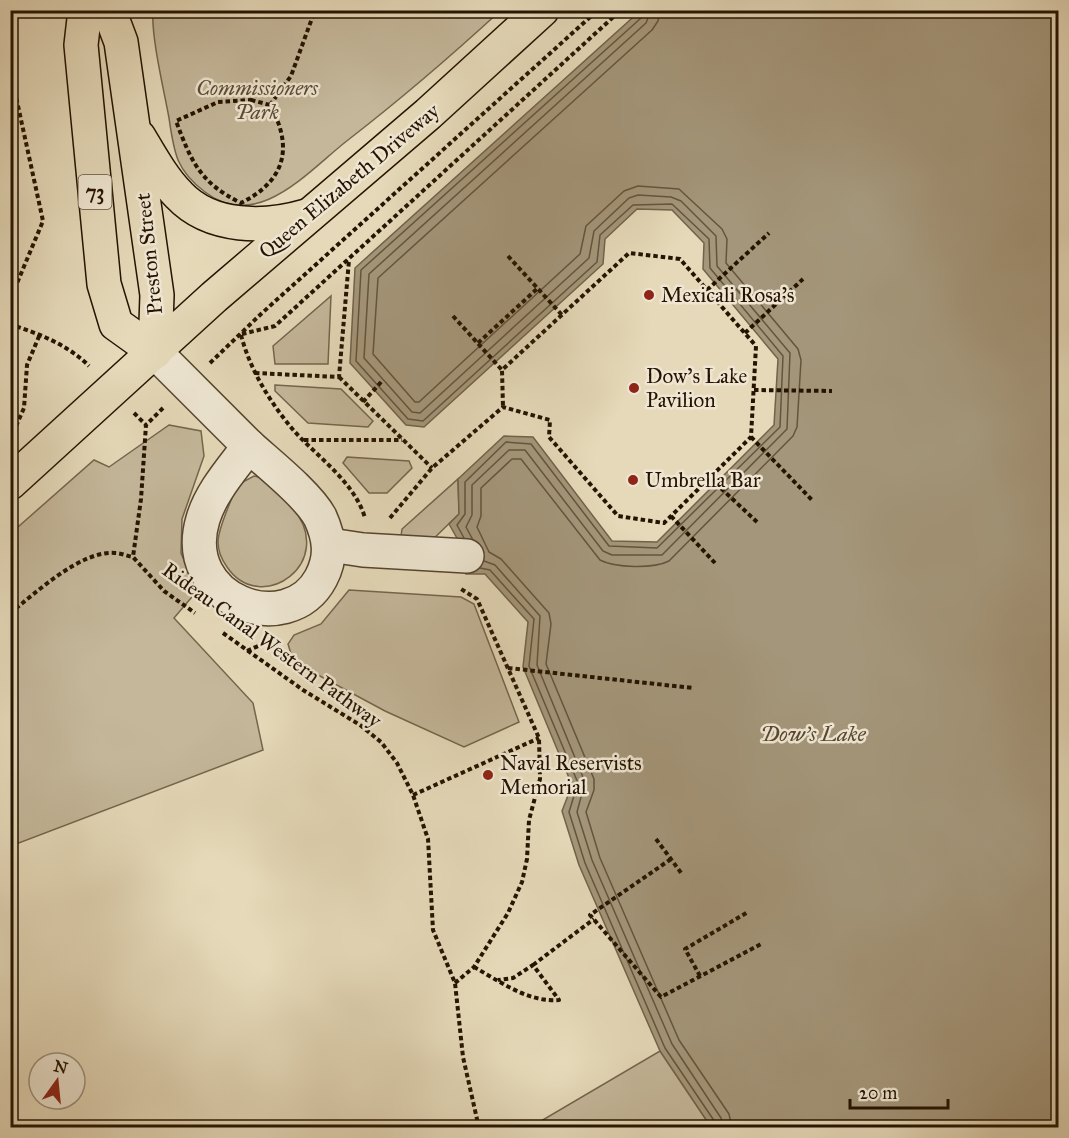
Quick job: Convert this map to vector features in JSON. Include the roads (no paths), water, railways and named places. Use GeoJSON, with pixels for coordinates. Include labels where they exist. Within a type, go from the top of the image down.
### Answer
{"type":"FeatureCollection","features":[{"type":"Feature","properties":{"kind":"main road","name":"Preston Street"},"geometry":{"type":"LineString","coordinates":[[85,10],[81,45],[104,284],[116,324],[155,352]]}},
{"type":"Feature","properties":{"kind":"main road","name":"Preston Street"},"geometry":{"type":"LineString","coordinates":[[109,10],[121,42],[157,295],[155,352]]}},
{"type":"Feature","properties":{"kind":"main road","name":"Queen Elizabeth Driveway"},"geometry":{"type":"LineString","coordinates":[[10,483],[214,297],[428,114],[542,10]]}},
{"type":"Feature","properties":{"kind":"main road"},"geometry":{"type":"LineString","coordinates":[[134,128],[178,195],[209,216],[234,222],[263,224],[284,222],[311,215]]}},
{"type":"Feature","properties":{"kind":"lane"},"geometry":{"type":"LineString","coordinates":[[155,352],[249,446],[293,486],[319,516],[330,545],[328,564],[317,585],[302,601],[282,607],[263,608],[242,603],[223,594],[206,576],[201,561],[202,520],[210,501],[249,446]]}},
{"type":"Feature","properties":{"kind":"lane"},"geometry":{"type":"LineString","coordinates":[[330,545],[363,550],[467,556]]}},
{"type":"Feature","properties":{"kind":"water","name":"Dow's Lake"},"geometry":{"type":"Polygon","coordinates":[[[640,11],[1058,11],[1058,1127],[711,1127],[660,1051],[579,865],[562,811],[572,785],[523,667],[528,622],[485,574],[466,574],[467,556],[449,524],[459,514],[458,479],[504,436],[533,437],[612,541],[657,542],[774,425],[778,359],[703,269],[704,243],[672,210],[637,209],[605,239],[603,264],[424,427],[406,425],[350,363],[355,268],[640,11]]]}},
{"type":"Feature","properties":{"kind":"place","name":"Mexicali Rosa's"},"geometry":{"type":"Point","coordinates":[649,295]}},
{"type":"Feature","properties":{"kind":"place","name":"Dow's Lake Pavilion"},"geometry":{"type":"Point","coordinates":[634,388]}},
{"type":"Feature","properties":{"kind":"place","name":"Umbrella Bar"},"geometry":{"type":"Point","coordinates":[633,480]}},
{"type":"Feature","properties":{"kind":"place","name":"Naval Reservists Memorial"},"geometry":{"type":"Point","coordinates":[488,775]}},
{"type":"Feature","properties":{"kind":"park label","name":"Commissioners Park"},"geometry":{"type":"Point","coordinates":[257,100]}}]}
